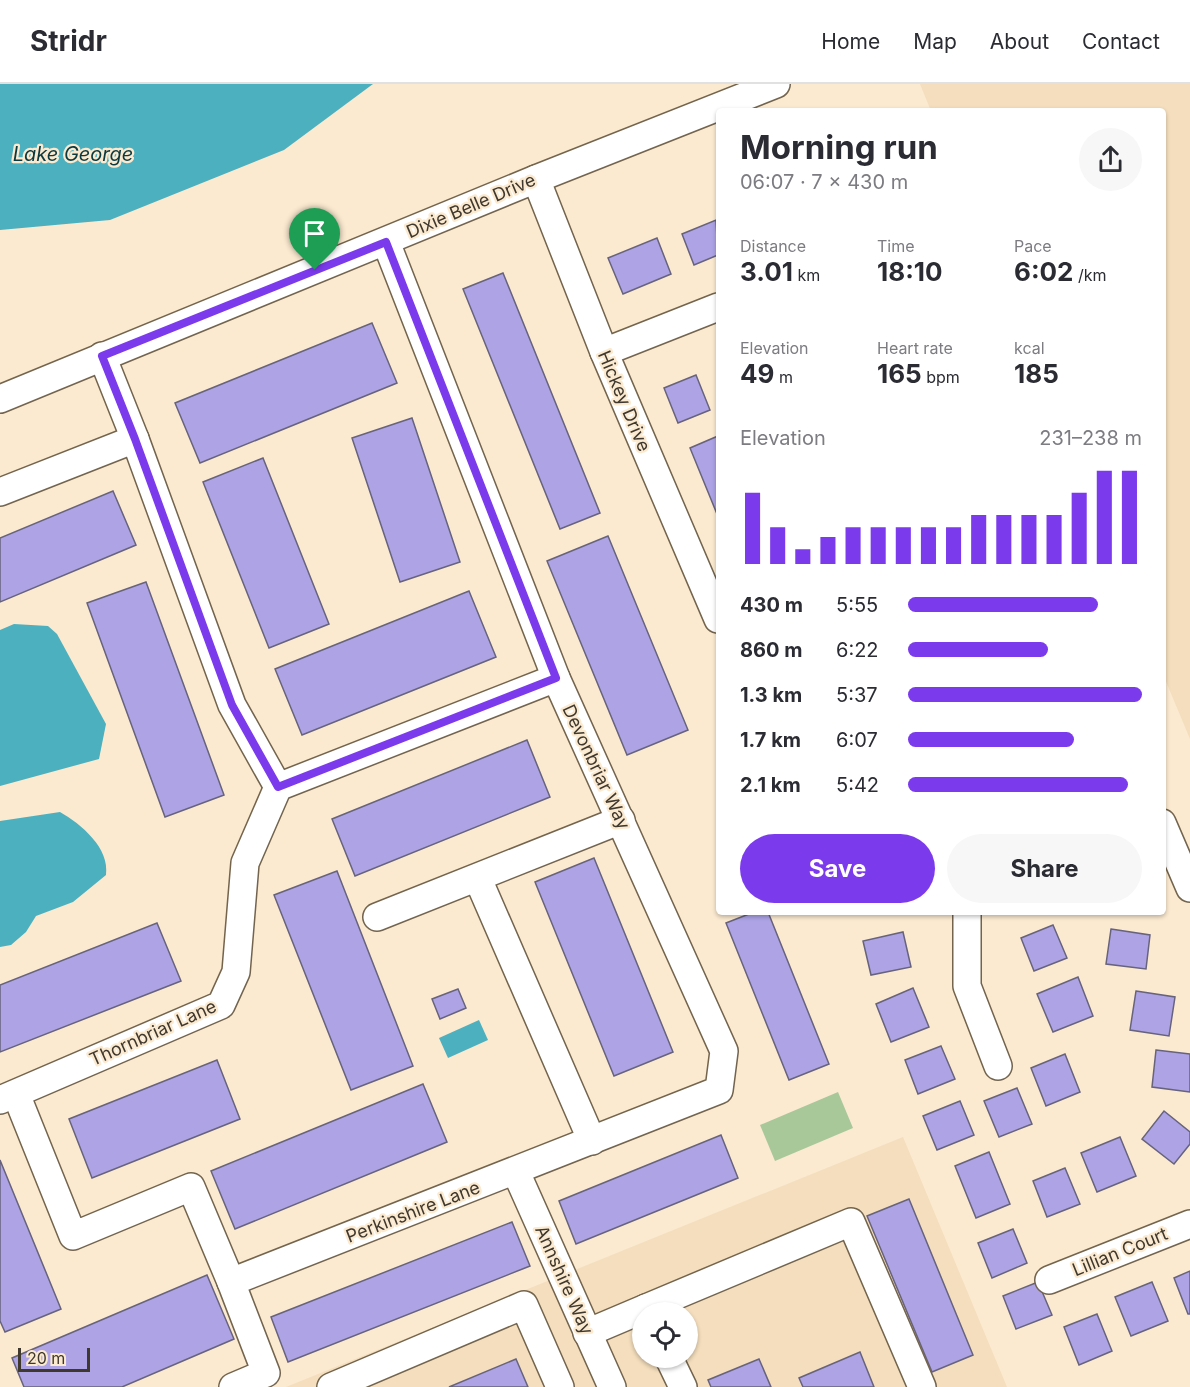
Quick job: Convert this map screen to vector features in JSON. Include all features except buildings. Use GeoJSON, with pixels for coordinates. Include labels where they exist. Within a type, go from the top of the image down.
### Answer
{"type":"FeatureCollection","features":[{"type":"Feature","properties":{"kind":"street","name":"Dixie Belle Drive"},"geometry":{"type":"LineString","coordinates":[[0,399],[536,179],[776,84]]}},
{"type":"Feature","properties":{"kind":"street","name":"Hickey Drive"},"geometry":{"type":"LineString","coordinates":[[536,179],[604,352],[716,614]]}},
{"type":"Feature","properties":{"kind":"street","name":"Devonbriar Way"},"geometry":{"type":"LineString","coordinates":[[386,242],[556,678],[724,1051],[719,1090]]}},
{"type":"Feature","properties":{"kind":"street"},"geometry":{"type":"LineString","coordinates":[[604,352],[716,308]]}},
{"type":"Feature","properties":{"kind":"street"},"geometry":{"type":"LineString","coordinates":[[102,356],[135,439],[232,705],[278,787],[556,678]]}},
{"type":"Feature","properties":{"kind":"street"},"geometry":{"type":"LineString","coordinates":[[0,492],[135,439]]}},
{"type":"Feature","properties":{"kind":"street","name":"Thornbriar Lane"},"geometry":{"type":"LineString","coordinates":[[8,1097],[222,1005],[236,972],[245,863],[278,787]]}},
{"type":"Feature","properties":{"kind":"street"},"geometry":{"type":"LineString","coordinates":[[377,917],[478,879],[621,820]]}},
{"type":"Feature","properties":{"kind":"street"},"geometry":{"type":"LineString","coordinates":[[1166,832],[1190,888]]}},
{"type":"Feature","properties":{"kind":"street"},"geometry":{"type":"LineString","coordinates":[[478,879],[592,1141]]}},
{"type":"Feature","properties":{"kind":"street"},"geometry":{"type":"LineString","coordinates":[[967,915],[968,986],[998,1066]]}},
{"type":"Feature","properties":{"kind":"street","name":"Perkinshire Lane"},"geometry":{"type":"LineString","coordinates":[[231,1282],[516,1172],[719,1090]]}},
{"type":"Feature","properties":{"kind":"street"},"geometry":{"type":"LineString","coordinates":[[8,1097],[73,1236],[191,1187],[266,1373],[233,1387]]}},
{"type":"Feature","properties":{"kind":"street","name":"Annshire Way"},"geometry":{"type":"LineString","coordinates":[[516,1172],[612,1387]]}},
{"type":"Feature","properties":{"kind":"street"},"geometry":{"type":"LineString","coordinates":[[666,1302],[851,1222],[922,1387]]}},
{"type":"Feature","properties":{"kind":"street","name":"Lillian Court"},"geometry":{"type":"LineString","coordinates":[[1049,1280],[1190,1224]]}},
{"type":"Feature","properties":{"kind":"street"},"geometry":{"type":"LineString","coordinates":[[331,1387],[524,1305],[560,1387]]}},
{"type":"Feature","properties":{"kind":"street"},"geometry":{"type":"LineString","coordinates":[[587,1333],[632,1316]]}},
{"type":"Feature","properties":{"kind":"street"},"geometry":{"type":"LineString","coordinates":[[674,1368],[683,1387]]}},
{"type":"Feature","properties":{"kind":"shaded area"},"geometry":{"type":"Polygon","coordinates":[[[920,84],[1190,84],[1190,739],[1166,682],[1166,108],[930,108],[920,84]]]}},
{"type":"Feature","properties":{"kind":"shaded area"},"geometry":{"type":"Polygon","coordinates":[[[903,1137],[1007,1387],[286,1387],[903,1137]]]}},
{"type":"Feature","properties":{"kind":"green space"},"geometry":{"type":"Polygon","coordinates":[[[838,1092],[853,1128],[775,1161],[760,1125],[838,1092]]]}},
{"type":"Feature","properties":{"kind":"water","name":"Lake George"},"geometry":{"type":"Polygon","coordinates":[[[0,84],[373,84],[284,150],[110,220],[0,230],[0,84]]]}},
{"type":"Feature","properties":{"kind":"water"},"geometry":{"type":"Polygon","coordinates":[[[14,624],[48,626],[57,634],[106,724],[99,759],[0,786],[0,630],[14,624]]]}},
{"type":"Feature","properties":{"kind":"water"},"geometry":{"type":"Polygon","coordinates":[[[60,812],[77,823],[99,846],[106,865],[106,875],[73,902],[36,916],[26,932],[11,945],[0,947],[0,821],[60,812]]]}},
{"type":"Feature","properties":{"kind":"water"},"geometry":{"type":"Polygon","coordinates":[[[479,1020],[488,1040],[448,1058],[439,1038],[479,1020]]]}},
{"type":"Feature","properties":{"kind":"route"},"geometry":{"type":"LineString","coordinates":[[386,242],[556,678],[278,787],[232,705],[135,439],[102,356],[315,270],[386,242]]}}]}
